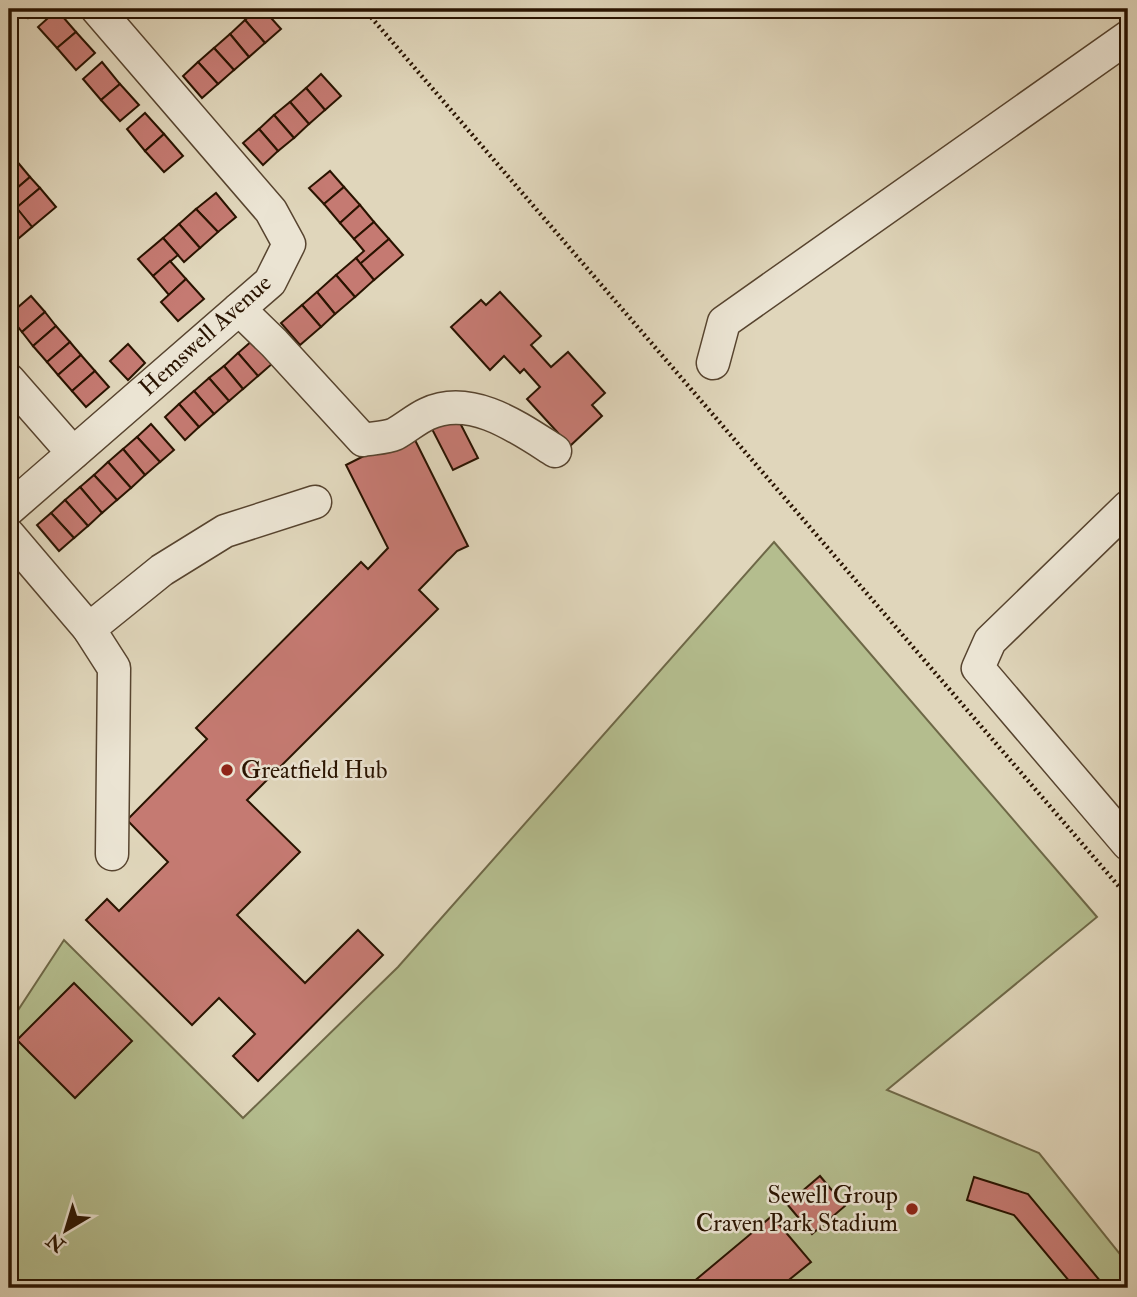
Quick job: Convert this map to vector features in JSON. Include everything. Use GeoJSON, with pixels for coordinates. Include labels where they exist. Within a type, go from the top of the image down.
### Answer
{"type":"FeatureCollection","features":[{"type":"Feature","properties":{"kind":"street","name":"Hemswell Avenue"},"geometry":{"type":"LineString","coordinates":[[9,509],[270,282],[289,244],[271,211],[97,9]]}},
{"type":"Feature","properties":{"kind":"street"},"geometry":{"type":"LineString","coordinates":[[713,363],[724,322],[1128,37]]}},
{"type":"Feature","properties":{"kind":"street"},"geometry":{"type":"LineString","coordinates":[[239,309],[363,440],[393,435],[428,413],[457,406],[517,426],[555,451]]}},
{"type":"Feature","properties":{"kind":"street"},"geometry":{"type":"LineString","coordinates":[[9,380],[73,453]]}},
{"type":"Feature","properties":{"kind":"street"},"geometry":{"type":"LineString","coordinates":[[89,629],[162,570],[225,531],[315,502]]}},
{"type":"Feature","properties":{"kind":"street"},"geometry":{"type":"LineString","coordinates":[[1128,508],[990,641],[978,668],[1128,844]]}},
{"type":"Feature","properties":{"kind":"street"},"geometry":{"type":"LineString","coordinates":[[9,536],[89,629],[114,668],[112,854]]}},
{"type":"Feature","properties":{"kind":"path"},"geometry":{"type":"LineString","coordinates":[[364,9],[1128,897]]}},
{"type":"Feature","properties":{"kind":"green space"},"geometry":{"type":"Polygon","coordinates":[[[774,542],[1097,917],[887,1090],[1039,1153],[1128,1264],[1128,1288],[9,1288],[9,1024],[64,940],[243,1118],[398,967],[774,542]]]}},
{"type":"Feature","properties":{"kind":"building"},"geometry":{"type":"Polygon","coordinates":[[[19,9],[38,9],[28,18],[19,9]]]}},
{"type":"Feature","properties":{"kind":"building"},"geometry":{"type":"Polygon","coordinates":[[[258,9],[263,9],[281,29],[265,43],[245,20],[258,9]]]}},
{"type":"Feature","properties":{"kind":"building"},"geometry":{"type":"Polygon","coordinates":[[[57,10],[76,32],[57,48],[38,27],[57,10]]]}},
{"type":"Feature","properties":{"kind":"building"},"geometry":{"type":"Polygon","coordinates":[[[245,20],[265,43],[249,57],[230,34],[245,20]]]}},
{"type":"Feature","properties":{"kind":"building"},"geometry":{"type":"Polygon","coordinates":[[[76,32],[95,53],[76,70],[57,48],[76,32]]]}},
{"type":"Feature","properties":{"kind":"building"},"geometry":{"type":"Polygon","coordinates":[[[230,34],[249,57],[234,70],[214,48],[230,34]]]}},
{"type":"Feature","properties":{"kind":"building"},"geometry":{"type":"Polygon","coordinates":[[[214,48],[234,70],[218,84],[198,62],[214,48]]]}},
{"type":"Feature","properties":{"kind":"building"},"geometry":{"type":"Polygon","coordinates":[[[102,62],[120,84],[101,100],[83,79],[102,62]]]}},
{"type":"Feature","properties":{"kind":"building"},"geometry":{"type":"Polygon","coordinates":[[[198,62],[218,84],[202,98],[183,76],[198,62]]]}},
{"type":"Feature","properties":{"kind":"building"},"geometry":{"type":"Polygon","coordinates":[[[321,74],[341,96],[325,110],[306,88],[321,74]]]}},
{"type":"Feature","properties":{"kind":"building"},"geometry":{"type":"Polygon","coordinates":[[[120,84],[139,105],[120,121],[101,100],[120,84]]]}},
{"type":"Feature","properties":{"kind":"building"},"geometry":{"type":"Polygon","coordinates":[[[306,88],[325,110],[309,124],[290,102],[306,88]]]}},
{"type":"Feature","properties":{"kind":"building"},"geometry":{"type":"Polygon","coordinates":[[[290,102],[309,124],[294,138],[274,115],[290,102]]]}},
{"type":"Feature","properties":{"kind":"building"},"geometry":{"type":"Polygon","coordinates":[[[145,113],[164,134],[145,151],[127,129],[145,113]]]}},
{"type":"Feature","properties":{"kind":"building"},"geometry":{"type":"Polygon","coordinates":[[[274,115],[294,138],[278,151],[259,129],[274,115]]]}},
{"type":"Feature","properties":{"kind":"building"},"geometry":{"type":"Polygon","coordinates":[[[259,129],[278,151],[263,165],[243,143],[259,129]]]}},
{"type":"Feature","properties":{"kind":"building"},"geometry":{"type":"Polygon","coordinates":[[[164,134],[183,156],[164,172],[145,151],[164,134]]]}},
{"type":"Feature","properties":{"kind":"building"},"geometry":{"type":"Polygon","coordinates":[[[15,159],[30,177],[9,195],[9,164],[15,159]]]}},
{"type":"Feature","properties":{"kind":"building"},"geometry":{"type":"Polygon","coordinates":[[[330,171],[344,187],[324,204],[309,188],[330,171]]]}},
{"type":"Feature","properties":{"kind":"building"},"geometry":{"type":"Polygon","coordinates":[[[30,177],[40,188],[16,208],[9,195],[30,177]]]}},
{"type":"Feature","properties":{"kind":"building"},"geometry":{"type":"Polygon","coordinates":[[[344,187],[360,205],[340,223],[324,204],[344,187]]]}},
{"type":"Feature","properties":{"kind":"building"},"geometry":{"type":"Polygon","coordinates":[[[40,188],[56,207],[32,227],[16,208],[40,188]]]}},
{"type":"Feature","properties":{"kind":"building"},"geometry":{"type":"Polygon","coordinates":[[[216,193],[236,217],[218,232],[196,209],[216,193]]]}},
{"type":"Feature","properties":{"kind":"building"},"geometry":{"type":"Polygon","coordinates":[[[12,202],[32,227],[12,244],[9,240],[9,205],[12,202]]]}},
{"type":"Feature","properties":{"kind":"building"},"geometry":{"type":"Polygon","coordinates":[[[360,205],[374,222],[354,239],[340,223],[360,205]]]}},
{"type":"Feature","properties":{"kind":"building"},"geometry":{"type":"Polygon","coordinates":[[[196,209],[218,232],[200,248],[179,224],[196,209]]]}},
{"type":"Feature","properties":{"kind":"building"},"geometry":{"type":"Polygon","coordinates":[[[374,222],[389,239],[360,264],[356,258],[364,251],[354,239],[374,222]]]}},
{"type":"Feature","properties":{"kind":"building"},"geometry":{"type":"Polygon","coordinates":[[[179,224],[200,248],[184,262],[163,238],[179,224]]]}},
{"type":"Feature","properties":{"kind":"building"},"geometry":{"type":"Polygon","coordinates":[[[163,238],[178,255],[153,276],[138,259],[163,238]]]}},
{"type":"Feature","properties":{"kind":"building"},"geometry":{"type":"Polygon","coordinates":[[[389,239],[403,255],[374,280],[360,264],[389,239]]]}},
{"type":"Feature","properties":{"kind":"building"},"geometry":{"type":"Polygon","coordinates":[[[356,258],[374,280],[355,297],[336,275],[356,258]]]}},
{"type":"Feature","properties":{"kind":"building"},"geometry":{"type":"Polygon","coordinates":[[[170,261],[186,279],[169,295],[153,276],[170,261]]]}},
{"type":"Feature","properties":{"kind":"building"},"geometry":{"type":"Polygon","coordinates":[[[336,275],[355,297],[335,314],[317,292],[336,275]]]}},
{"type":"Feature","properties":{"kind":"building"},"geometry":{"type":"Polygon","coordinates":[[[186,279],[204,299],[178,321],[161,302],[186,279]]]}},
{"type":"Feature","properties":{"kind":"building"},"geometry":{"type":"Polygon","coordinates":[[[317,292],[335,314],[321,327],[302,305],[317,292]]]}},
{"type":"Feature","properties":{"kind":"building"},"geometry":{"type":"Polygon","coordinates":[[[500,292],[541,336],[531,345],[551,367],[568,352],[605,393],[592,405],[602,416],[570,446],[527,399],[540,387],[524,369],[520,373],[504,356],[490,370],[451,327],[481,300],[486,305],[500,292]]]}},
{"type":"Feature","properties":{"kind":"building"},"geometry":{"type":"Polygon","coordinates":[[[31,296],[45,312],[22,332],[9,315],[31,296]]]}},
{"type":"Feature","properties":{"kind":"building"},"geometry":{"type":"Polygon","coordinates":[[[302,305],[321,327],[300,345],[281,323],[302,305]]]}},
{"type":"Feature","properties":{"kind":"building"},"geometry":{"type":"Polygon","coordinates":[[[45,312],[56,326],[33,346],[22,332],[45,312]]]}},
{"type":"Feature","properties":{"kind":"building"},"geometry":{"type":"Polygon","coordinates":[[[56,326],[70,342],[47,362],[33,346],[56,326]]]}},
{"type":"Feature","properties":{"kind":"building"},"geometry":{"type":"Polygon","coordinates":[[[253,340],[273,363],[258,376],[238,353],[253,340]]]}},
{"type":"Feature","properties":{"kind":"building"},"geometry":{"type":"Polygon","coordinates":[[[70,342],[81,355],[58,375],[47,362],[70,342]]]}},
{"type":"Feature","properties":{"kind":"building"},"geometry":{"type":"Polygon","coordinates":[[[128,344],[145,363],[128,380],[110,361],[128,344]]]}},
{"type":"Feature","properties":{"kind":"building"},"geometry":{"type":"Polygon","coordinates":[[[238,353],[258,376],[243,389],[224,366],[238,353]]]}},
{"type":"Feature","properties":{"kind":"building"},"geometry":{"type":"Polygon","coordinates":[[[81,355],[95,371],[72,391],[58,375],[81,355]]]}},
{"type":"Feature","properties":{"kind":"building"},"geometry":{"type":"Polygon","coordinates":[[[224,366],[243,389],[229,401],[209,378],[224,366]]]}},
{"type":"Feature","properties":{"kind":"building"},"geometry":{"type":"Polygon","coordinates":[[[95,371],[109,387],[86,407],[72,391],[95,371]]]}},
{"type":"Feature","properties":{"kind":"building"},"geometry":{"type":"Polygon","coordinates":[[[209,378],[229,401],[214,414],[194,391],[209,378]]]}},
{"type":"Feature","properties":{"kind":"building"},"geometry":{"type":"Polygon","coordinates":[[[194,391],[214,414],[199,427],[179,404],[194,391]]]}},
{"type":"Feature","properties":{"kind":"building"},"geometry":{"type":"Polygon","coordinates":[[[179,404],[199,427],[185,440],[165,417],[179,404]]]}},
{"type":"Feature","properties":{"kind":"building"},"geometry":{"type":"Polygon","coordinates":[[[457,417],[478,458],[453,470],[432,429],[457,417]]]}},
{"type":"Feature","properties":{"kind":"building"},"geometry":{"type":"Polygon","coordinates":[[[151,424],[174,450],[160,462],[137,437],[151,424]]]}},
{"type":"Feature","properties":{"kind":"building","name":"Greatfield Hub"},"geometry":{"type":"Polygon","coordinates":[[[411,432],[468,546],[457,551],[419,590],[438,609],[247,800],[300,852],[237,915],[305,983],[358,930],[383,955],[258,1081],[233,1056],[255,1034],[219,998],[192,1025],[86,920],[107,899],[119,911],[168,862],[127,820],[207,739],[196,728],[361,562],[368,569],[388,548],[346,465],[411,432]]]}},
{"type":"Feature","properties":{"kind":"building"},"geometry":{"type":"Polygon","coordinates":[[[137,437],[160,462],[145,475],[123,449],[137,437]]]}},
{"type":"Feature","properties":{"kind":"building"},"geometry":{"type":"Polygon","coordinates":[[[123,449],[145,475],[131,488],[108,462],[123,449]]]}},
{"type":"Feature","properties":{"kind":"building"},"geometry":{"type":"Polygon","coordinates":[[[108,462],[131,488],[117,500],[94,475],[108,462]]]}},
{"type":"Feature","properties":{"kind":"building"},"geometry":{"type":"Polygon","coordinates":[[[94,475],[117,500],[102,513],[80,487],[94,475]]]}},
{"type":"Feature","properties":{"kind":"building"},"geometry":{"type":"Polygon","coordinates":[[[80,487],[102,513],[88,526],[65,500],[80,487]]]}},
{"type":"Feature","properties":{"kind":"building"},"geometry":{"type":"Polygon","coordinates":[[[65,500],[88,526],[74,538],[51,513],[65,500]]]}},
{"type":"Feature","properties":{"kind":"building"},"geometry":{"type":"Polygon","coordinates":[[[51,513],[74,538],[59,551],[37,525],[51,513]]]}},
{"type":"Feature","properties":{"kind":"building"},"geometry":{"type":"Polygon","coordinates":[[[74,983],[132,1041],[75,1098],[17,1040],[74,983]]]}},
{"type":"Feature","properties":{"kind":"building"},"geometry":{"type":"Polygon","coordinates":[[[820,1176],[845,1206],[812,1234],[787,1204],[820,1176]]]}},
{"type":"Feature","properties":{"kind":"building"},"geometry":{"type":"Polygon","coordinates":[[[974,1177],[1028,1194],[1106,1288],[1075,1288],[1014,1215],[967,1200],[974,1177]]]}},
{"type":"Feature","properties":{"kind":"building"},"geometry":{"type":"Polygon","coordinates":[[[772,1216],[811,1262],[779,1288],[686,1288],[772,1216]]]}},
{"type":"Feature","properties":{"kind":"place","name":"Greatfield Hub"},"geometry":{"type":"Point","coordinates":[227,770]}},
{"type":"Feature","properties":{"kind":"place","name":"Sewell Group Craven Park Stadium"},"geometry":{"type":"Point","coordinates":[912,1209]}}]}
